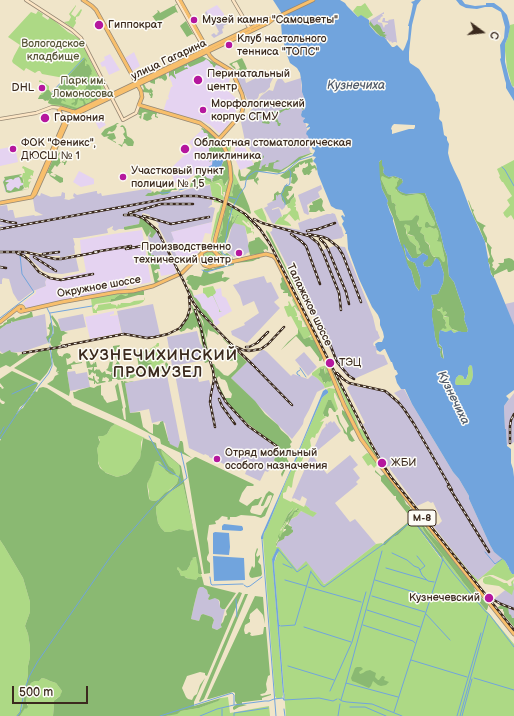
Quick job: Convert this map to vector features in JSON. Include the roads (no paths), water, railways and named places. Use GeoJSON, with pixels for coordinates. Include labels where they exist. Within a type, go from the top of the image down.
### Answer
{"type":"FeatureCollection","features":[{"type":"Feature","properties":{"kind":"main road"},"geometry":{"type":"LineString","coordinates":[[26,0],[72,30],[80,37],[123,120],[136,113],[142,94],[96,10],[83,0]]}},
{"type":"Feature","properties":{"kind":"main road"},"geometry":{"type":"LineString","coordinates":[[178,0],[210,56],[232,71],[242,94],[244,102],[240,115],[219,139]]}},
{"type":"Feature","properties":{"kind":"main road"},"geometry":{"type":"LineString","coordinates":[[234,0],[250,30]]}},
{"type":"Feature","properties":{"kind":"main road","name":"улица Гагарина"},"geometry":{"type":"LineString","coordinates":[[71,111],[75,112],[111,96],[250,30],[268,23],[273,19],[313,0]]}},
{"type":"Feature","properties":{"kind":"main road","name":"улица Гагарина"},"geometry":{"type":"LineString","coordinates":[[63,119],[71,117],[111,96]]}},
{"type":"Feature","properties":{"kind":"main road"},"geometry":{"type":"LineString","coordinates":[[139,105],[202,124],[223,144],[230,166],[231,178],[215,240],[218,258],[217,262],[213,266]]}},
{"type":"Feature","properties":{"kind":"main road"},"geometry":{"type":"LineString","coordinates":[[0,119],[34,114],[51,108],[71,111],[73,113],[35,195],[0,203]]}},
{"type":"Feature","properties":{"kind":"main road"},"geometry":{"type":"LineString","coordinates":[[32,196],[64,123],[60,109]]}},
{"type":"Feature","properties":{"kind":"main road"},"geometry":{"type":"LineString","coordinates":[[224,206],[214,240],[208,250],[213,250],[224,260],[232,262]]}},
{"type":"Feature","properties":{"kind":"main road","name":"М-8"},"geometry":{"type":"LineString","coordinates":[[190,266],[202,253],[208,250]]}},
{"type":"Feature","properties":{"kind":"main road"},"geometry":{"type":"LineString","coordinates":[[202,253],[201,259],[203,265]]}},
{"type":"Feature","properties":{"kind":"main road","name":"Талажское шоссе"},"geometry":{"type":"LineString","coordinates":[[232,262],[266,254],[273,256],[276,259],[323,354],[344,405],[361,439],[514,634]]}},
{"type":"Feature","properties":{"kind":"main road","name":"М-8"},"geometry":{"type":"LineString","coordinates":[[190,266],[196,263],[208,267],[232,262]]}},
{"type":"Feature","properties":{"kind":"main road","name":"Окружное шоссе"},"geometry":{"type":"LineString","coordinates":[[11,314],[22,310],[117,292],[130,292],[149,287],[182,273],[190,266]]}},
{"type":"Feature","properties":{"kind":"main road","name":"Окружное шоссе"},"geometry":{"type":"LineString","coordinates":[[0,322],[21,306],[22,310]]}},
{"type":"Feature","properties":{"kind":"water","name":"Кузнечиха"},"geometry":{"type":"Polygon","coordinates":[[[273,0],[340,0],[345,3],[358,17],[361,15],[369,20],[370,26],[376,33],[384,37],[392,47],[397,45],[403,51],[408,39],[408,26],[413,4],[411,2],[421,0],[417,5],[412,25],[409,60],[410,63],[419,69],[435,95],[436,101],[438,102],[440,110],[439,119],[442,122],[444,135],[447,137],[449,144],[448,153],[450,161],[485,242],[491,274],[495,279],[514,325],[514,390],[506,396],[509,399],[504,408],[507,446],[511,449],[511,463],[514,477],[514,574],[512,574],[505,561],[494,552],[469,499],[469,496],[412,404],[405,389],[401,389],[397,383],[395,376],[398,374],[385,349],[380,352],[377,350],[375,344],[382,342],[384,337],[380,320],[359,279],[348,249],[347,234],[345,234],[346,232],[342,224],[344,221],[341,216],[345,216],[342,210],[331,206],[318,174],[316,164],[313,161],[316,157],[312,156],[315,151],[314,149],[313,150],[306,134],[310,127],[306,128],[309,124],[304,123],[303,121],[305,118],[301,115],[302,111],[305,109],[303,103],[305,100],[302,92],[300,73],[297,68],[290,63],[282,36],[281,23],[284,17],[273,0]],[[394,124],[391,129],[392,134],[414,129],[415,127],[415,125],[394,124]],[[382,160],[379,162],[382,189],[388,201],[387,203],[415,285],[419,291],[421,286],[420,277],[415,263],[410,261],[406,256],[404,244],[412,258],[417,258],[423,253],[428,256],[428,259],[423,263],[424,266],[431,266],[436,258],[438,259],[444,274],[443,283],[438,294],[431,295],[434,307],[432,310],[432,317],[435,337],[438,347],[441,349],[441,357],[444,359],[442,347],[439,344],[440,330],[446,332],[451,330],[454,333],[459,331],[467,332],[468,330],[464,319],[465,314],[454,282],[449,276],[447,256],[434,212],[425,193],[406,194],[399,191],[397,188],[403,182],[402,179],[385,175],[383,172],[384,168],[382,165],[382,160]],[[470,365],[466,379],[459,375],[456,378],[456,385],[469,385],[473,375],[472,366],[470,365]]]}},
{"type":"Feature","properties":{"kind":"water"},"geometry":{"type":"Polygon","coordinates":[[[456,0],[462,0],[465,4],[475,6],[486,5],[486,3],[494,3],[507,15],[510,27],[505,44],[505,62],[509,78],[514,88],[514,101],[506,88],[500,59],[500,45],[504,38],[505,27],[501,12],[492,7],[477,9],[466,8],[460,5],[456,0]]]}},
{"type":"Feature","properties":{"kind":"water"},"geometry":{"type":"Polygon","coordinates":[[[215,155],[221,156],[223,161],[221,167],[211,173],[208,167],[212,165],[213,157],[215,155]]]}},
{"type":"Feature","properties":{"kind":"water"},"geometry":{"type":"Polygon","coordinates":[[[326,389],[328,393],[322,398],[264,533],[263,539],[261,539],[323,391],[326,389]]]}},
{"type":"Feature","properties":{"kind":"water"},"geometry":{"type":"Polygon","coordinates":[[[224,524],[242,526],[243,530],[222,530],[222,526],[224,524]]]}},
{"type":"Feature","properties":{"kind":"water"},"geometry":{"type":"Polygon","coordinates":[[[213,533],[229,533],[229,555],[213,554],[213,533]]]}},
{"type":"Feature","properties":{"kind":"water"},"geometry":{"type":"Polygon","coordinates":[[[277,548],[279,551],[274,563],[279,625],[281,625],[279,627],[283,695],[272,559],[277,548]]]}},
{"type":"Feature","properties":{"kind":"water"},"geometry":{"type":"Polygon","coordinates":[[[213,556],[244,558],[245,580],[214,581],[213,556]]]}},
{"type":"Feature","properties":{"kind":"waterway"},"geometry":{"type":"LineString","coordinates":[[52,92],[84,58]]}},
{"type":"Feature","properties":{"kind":"waterway"},"geometry":{"type":"LineString","coordinates":[[202,270],[207,272],[233,264],[231,258],[222,253],[222,251],[225,244],[232,209],[245,187],[248,176],[256,171],[277,174],[285,172],[299,160],[312,156]]}},
{"type":"Feature","properties":{"kind":"waterway"},"geometry":{"type":"LineString","coordinates":[[502,167],[514,186]]}},
{"type":"Feature","properties":{"kind":"waterway"},"geometry":{"type":"LineString","coordinates":[[286,186],[290,183],[291,173],[289,169]]}},
{"type":"Feature","properties":{"kind":"waterway"},"geometry":{"type":"LineString","coordinates":[[285,205],[281,194],[287,184]]}},
{"type":"Feature","properties":{"kind":"waterway"},"geometry":{"type":"LineString","coordinates":[[179,190],[187,188]]}},
{"type":"Feature","properties":{"kind":"waterway"},"geometry":{"type":"LineString","coordinates":[[160,192],[170,192]]}},
{"type":"Feature","properties":{"kind":"waterway"},"geometry":{"type":"LineString","coordinates":[[228,197],[236,199]]}},
{"type":"Feature","properties":{"kind":"waterway"},"geometry":{"type":"LineString","coordinates":[[0,318],[34,292],[22,274],[20,255]]}},
{"type":"Feature","properties":{"kind":"waterway"},"geometry":{"type":"LineString","coordinates":[[50,313],[92,306]]}},
{"type":"Feature","properties":{"kind":"waterway"},"geometry":{"type":"LineString","coordinates":[[47,308],[50,314],[53,331],[53,334],[49,339],[49,343]]}},
{"type":"Feature","properties":{"kind":"waterway"},"geometry":{"type":"LineString","coordinates":[[0,439],[18,412],[49,373],[52,366],[50,346]]}},
{"type":"Feature","properties":{"kind":"waterway"},"geometry":{"type":"LineString","coordinates":[[300,368],[306,377]]}},
{"type":"Feature","properties":{"kind":"waterway"},"geometry":{"type":"LineString","coordinates":[[300,370],[297,372],[300,376]]}},
{"type":"Feature","properties":{"kind":"waterway"},"geometry":{"type":"LineString","coordinates":[[12,394],[36,383]]}},
{"type":"Feature","properties":{"kind":"waterway"},"geometry":{"type":"LineString","coordinates":[[0,434],[4,427]]}},
{"type":"Feature","properties":{"kind":"waterway"},"geometry":{"type":"LineString","coordinates":[[149,436],[167,468]]}},
{"type":"Feature","properties":{"kind":"waterway"},"geometry":{"type":"LineString","coordinates":[[17,716],[20,713],[25,688],[38,661],[111,556],[158,501],[187,478],[181,452]]}},
{"type":"Feature","properties":{"kind":"waterway"},"geometry":{"type":"LineString","coordinates":[[159,464],[180,478],[180,482]]}},
{"type":"Feature","properties":{"kind":"waterway"},"geometry":{"type":"LineString","coordinates":[[311,572],[324,587],[385,543],[413,520],[453,573],[489,614],[514,647]]}},
{"type":"Feature","properties":{"kind":"waterway"},"geometry":{"type":"LineString","coordinates":[[262,539],[276,716]]}},
{"type":"Feature","properties":{"kind":"waterway"},"geometry":{"type":"LineString","coordinates":[[278,549],[297,572],[307,565]]}},
{"type":"Feature","properties":{"kind":"waterway"},"geometry":{"type":"LineString","coordinates":[[346,683],[382,551]]}},
{"type":"Feature","properties":{"kind":"waterway"},"geometry":{"type":"LineString","coordinates":[[485,552],[495,564],[502,559]]}},
{"type":"Feature","properties":{"kind":"waterway"},"geometry":{"type":"LineString","coordinates":[[392,553],[419,568],[422,575],[428,581],[434,582]]}},
{"type":"Feature","properties":{"kind":"waterway"},"geometry":{"type":"LineString","coordinates":[[417,556],[425,566],[420,570]]}},
{"type":"Feature","properties":{"kind":"waterway"},"geometry":{"type":"LineString","coordinates":[[394,712],[443,559]]}},
{"type":"Feature","properties":{"kind":"waterway"},"geometry":{"type":"LineString","coordinates":[[283,564],[292,568]]}},
{"type":"Feature","properties":{"kind":"waterway"},"geometry":{"type":"LineString","coordinates":[[386,568],[427,580]]}},
{"type":"Feature","properties":{"kind":"waterway"},"geometry":{"type":"LineString","coordinates":[[281,626],[295,625],[311,571]]}},
{"type":"Feature","properties":{"kind":"waterway"},"geometry":{"type":"LineString","coordinates":[[210,577],[212,585],[243,584]]}},
{"type":"Feature","properties":{"kind":"waterway"},"geometry":{"type":"LineString","coordinates":[[244,585],[247,587],[250,586],[262,577]]}},
{"type":"Feature","properties":{"kind":"waterway"},"geometry":{"type":"LineString","coordinates":[[285,580],[306,586]]}},
{"type":"Feature","properties":{"kind":"waterway"},"geometry":{"type":"LineString","coordinates":[[375,580],[430,597]]}},
{"type":"Feature","properties":{"kind":"waterway"},"geometry":{"type":"LineString","coordinates":[[308,587],[361,602]]}},
{"type":"Feature","properties":{"kind":"waterway"},"geometry":{"type":"LineString","coordinates":[[330,691],[352,642],[366,592]]}},
{"type":"Feature","properties":{"kind":"waterway"},"geometry":{"type":"LineString","coordinates":[[372,596],[425,612]]}},
{"type":"Feature","properties":{"kind":"waterway"},"geometry":{"type":"LineString","coordinates":[[236,599],[237,617]]}},
{"type":"Feature","properties":{"kind":"waterway"},"geometry":{"type":"LineString","coordinates":[[367,610],[420,627]]}},
{"type":"Feature","properties":{"kind":"waterway"},"geometry":{"type":"LineString","coordinates":[[426,614],[450,640]]}},
{"type":"Feature","properties":{"kind":"waterway"},"geometry":{"type":"LineString","coordinates":[[460,716],[488,615]]}},
{"type":"Feature","properties":{"kind":"waterway"},"geometry":{"type":"LineString","coordinates":[[363,625],[413,641],[415,643]]}},
{"type":"Feature","properties":{"kind":"waterway"},"geometry":{"type":"LineString","coordinates":[[304,627],[351,642]]}},
{"type":"Feature","properties":{"kind":"waterway"},"geometry":{"type":"LineString","coordinates":[[457,716],[481,633]]}},
{"type":"Feature","properties":{"kind":"waterway"},"geometry":{"type":"LineString","coordinates":[[411,660],[467,677]]}},
{"type":"Feature","properties":{"kind":"waterway"},"geometry":{"type":"LineString","coordinates":[[288,666],[334,680]]}},
{"type":"Feature","properties":{"kind":"waterway"},"geometry":{"type":"LineString","coordinates":[[474,678],[514,690]]}},
{"type":"Feature","properties":{"kind":"waterway"},"geometry":{"type":"LineString","coordinates":[[462,716],[472,679]]}},
{"type":"Feature","properties":{"kind":"waterway"},"geometry":{"type":"LineString","coordinates":[[341,700],[346,683],[398,697]]}},
{"type":"Feature","properties":{"kind":"waterway"},"geometry":{"type":"LineString","coordinates":[[160,716],[232,693],[234,695],[234,705],[283,698],[284,700],[319,698],[333,701],[337,699]]}},
{"type":"Feature","properties":{"kind":"waterway"},"geometry":{"type":"LineString","coordinates":[[284,694],[284,700]]}},
{"type":"Feature","properties":{"kind":"waterway"},"geometry":{"type":"LineString","coordinates":[[339,699],[347,702],[372,704],[402,716]]}},
{"type":"Feature","properties":{"kind":"waterway"},"geometry":{"type":"LineString","coordinates":[[338,716],[340,704]]}},
{"type":"Feature","properties":{"kind":"waterway"},"geometry":{"type":"LineString","coordinates":[[200,716],[217,709],[234,705]]}},
{"type":"Feature","properties":{"kind":"waterway"},"geometry":{"type":"LineString","coordinates":[[350,707],[365,707],[386,716]]}},
{"type":"Feature","properties":{"kind":"waterway"},"geometry":{"type":"LineString","coordinates":[[234,716],[234,713],[268,708]]}},
{"type":"Feature","properties":{"kind":"waterway"},"geometry":{"type":"LineString","coordinates":[[222,709],[222,716]]}},
{"type":"Feature","properties":{"kind":"waterway"},"geometry":{"type":"LineString","coordinates":[[284,709],[285,716]]}},
{"type":"Feature","properties":{"kind":"railway"},"geometry":{"type":"LineString","coordinates":[[0,229],[182,196],[197,196],[216,199],[245,214],[260,229],[270,244],[370,442],[391,477],[514,630]]}},
{"type":"Feature","properties":{"kind":"railway"},"geometry":{"type":"LineString","coordinates":[[129,213],[161,204],[193,204]]}},
{"type":"Feature","properties":{"kind":"railway"},"geometry":{"type":"LineString","coordinates":[[124,215],[134,215],[143,218],[157,230],[193,302],[200,312],[292,405]]}},
{"type":"Feature","properties":{"kind":"railway"},"geometry":{"type":"LineString","coordinates":[[143,216],[171,224],[209,217]]}},
{"type":"Feature","properties":{"kind":"railway"},"geometry":{"type":"LineString","coordinates":[[254,219],[262,223],[309,236],[318,243],[339,293],[341,310]]}},
{"type":"Feature","properties":{"kind":"railway"},"geometry":{"type":"LineString","coordinates":[[0,220],[16,223]]}},
{"type":"Feature","properties":{"kind":"railway"},"geometry":{"type":"LineString","coordinates":[[307,231],[335,223]]}},
{"type":"Feature","properties":{"kind":"railway"},"geometry":{"type":"LineString","coordinates":[[291,234],[306,246],[320,284]]}},
{"type":"Feature","properties":{"kind":"railway"},"geometry":{"type":"LineString","coordinates":[[308,234],[328,239],[338,247],[343,255],[361,302]]}},
{"type":"Feature","properties":{"kind":"railway"},"geometry":{"type":"LineString","coordinates":[[320,239],[328,249],[346,292],[349,304]]}},
{"type":"Feature","properties":{"kind":"railway"},"geometry":{"type":"LineString","coordinates":[[94,252],[131,246]]}},
{"type":"Feature","properties":{"kind":"railway"},"geometry":{"type":"LineString","coordinates":[[126,249],[142,246]]}},
{"type":"Feature","properties":{"kind":"railway"},"geometry":{"type":"LineString","coordinates":[[0,252],[25,252],[55,259],[98,252]]}},
{"type":"Feature","properties":{"kind":"railway"},"geometry":{"type":"LineString","coordinates":[[43,254],[59,252]]}},
{"type":"Feature","properties":{"kind":"railway"},"geometry":{"type":"LineString","coordinates":[[17,253],[29,260],[39,272],[50,278],[61,280],[93,274]]}},
{"type":"Feature","properties":{"kind":"railway"},"geometry":{"type":"LineString","coordinates":[[34,257],[56,271]]}},
{"type":"Feature","properties":{"kind":"railway"},"geometry":{"type":"LineString","coordinates":[[0,267],[6,268]]}},
{"type":"Feature","properties":{"kind":"railway"},"geometry":{"type":"LineString","coordinates":[[62,346],[124,334],[147,338],[168,334],[180,328],[187,318],[190,308],[189,297]]}},
{"type":"Feature","properties":{"kind":"railway"},"geometry":{"type":"LineString","coordinates":[[195,310],[213,370],[214,380],[210,402],[215,427]]}},
{"type":"Feature","properties":{"kind":"railway"},"geometry":{"type":"LineString","coordinates":[[236,347],[249,351],[261,349],[268,344],[284,327]]}},
{"type":"Feature","properties":{"kind":"railway"},"geometry":{"type":"LineString","coordinates":[[324,329],[337,362],[349,376],[354,379]]}},
{"type":"Feature","properties":{"kind":"railway"},"geometry":{"type":"LineString","coordinates":[[246,347],[257,343],[268,332]]}},
{"type":"Feature","properties":{"kind":"railway"},"geometry":{"type":"LineString","coordinates":[[23,353],[67,346]]}},
{"type":"Feature","properties":{"kind":"railway"},"geometry":{"type":"LineString","coordinates":[[337,373],[349,383],[385,391],[399,403],[414,424],[452,490]]}},
{"type":"Feature","properties":{"kind":"railway"},"geometry":{"type":"LineString","coordinates":[[215,378],[219,390],[226,402],[248,426],[278,447]]}},
{"type":"Feature","properties":{"kind":"railway"},"geometry":{"type":"LineString","coordinates":[[219,399],[222,406],[235,424]]}},
{"type":"Feature","properties":{"kind":"railway"},"geometry":{"type":"LineString","coordinates":[[510,443],[510,426],[514,414]]}},
{"type":"Feature","properties":{"kind":"railway"},"geometry":{"type":"LineString","coordinates":[[448,486],[489,552]]}},
{"type":"Feature","properties":{"kind":"railway"},"geometry":{"type":"LineString","coordinates":[[492,599],[514,609]]}},
{"type":"Feature","properties":{"kind":"place","name":"Музей камня \"Самоцветы\""},"geometry":{"type":"Point","coordinates":[194,20]}},
{"type":"Feature","properties":{"kind":"place","name":"Гиппократ"},"geometry":{"type":"Point","coordinates":[99,25]}},
{"type":"Feature","properties":{"kind":"place","name":"Клуб настольного тенниса \"ТОПС\""},"geometry":{"type":"Point","coordinates":[229,45]}},
{"type":"Feature","properties":{"kind":"place","name":"Перинатальный центр"},"geometry":{"type":"Point","coordinates":[198,80]}},
{"type":"Feature","properties":{"kind":"place","name":"DHL"},"geometry":{"type":"Point","coordinates":[42,88]}},
{"type":"Feature","properties":{"kind":"place","name":"Морфологический корпус СГМУ"},"geometry":{"type":"Point","coordinates":[203,110]}},
{"type":"Feature","properties":{"kind":"place","name":"Гармония"},"geometry":{"type":"Point","coordinates":[45,118]}},
{"type":"Feature","properties":{"kind":"place","name":"ФОК \"Феникс\", ДЮСШ № 1"},"geometry":{"type":"Point","coordinates":[13,149]}},
{"type":"Feature","properties":{"kind":"place","name":"Областная стоматологическая поликлиника"},"geometry":{"type":"Point","coordinates":[185,149]}},
{"type":"Feature","properties":{"kind":"place","name":"Участковый пункт полиции № 1,5"},"geometry":{"type":"Point","coordinates":[123,177]}},
{"type":"Feature","properties":{"kind":"place","name":"Производственно технический центр"},"geometry":{"type":"Point","coordinates":[239,253]}},
{"type":"Feature","properties":{"kind":"place","name":"ТЭЦ"},"geometry":{"type":"Point","coordinates":[330,363]}},
{"type":"Feature","properties":{"kind":"place","name":"Отряд мобильный особого назначения"},"geometry":{"type":"Point","coordinates":[217,459]}},
{"type":"Feature","properties":{"kind":"place","name":"ЖБИ"},"geometry":{"type":"Point","coordinates":[382,463]}},
{"type":"Feature","properties":{"kind":"place","name":"Кузнечевский"},"geometry":{"type":"Point","coordinates":[489,598]}},
{"type":"Feature","properties":{"kind":"district","name":"КУЗНЕЧИХИНСКИЙ ПРОМУЗЕЛ"},"geometry":{"type":"Point","coordinates":[158,364]}},
{"type":"Feature","properties":{"kind":"park label","name":"Вологодское кладбище"},"geometry":{"type":"Point","coordinates":[53,50]}},
{"type":"Feature","properties":{"kind":"park label","name":"Парк им. Ломоносова"},"geometry":{"type":"Point","coordinates":[83,87]}}]}
